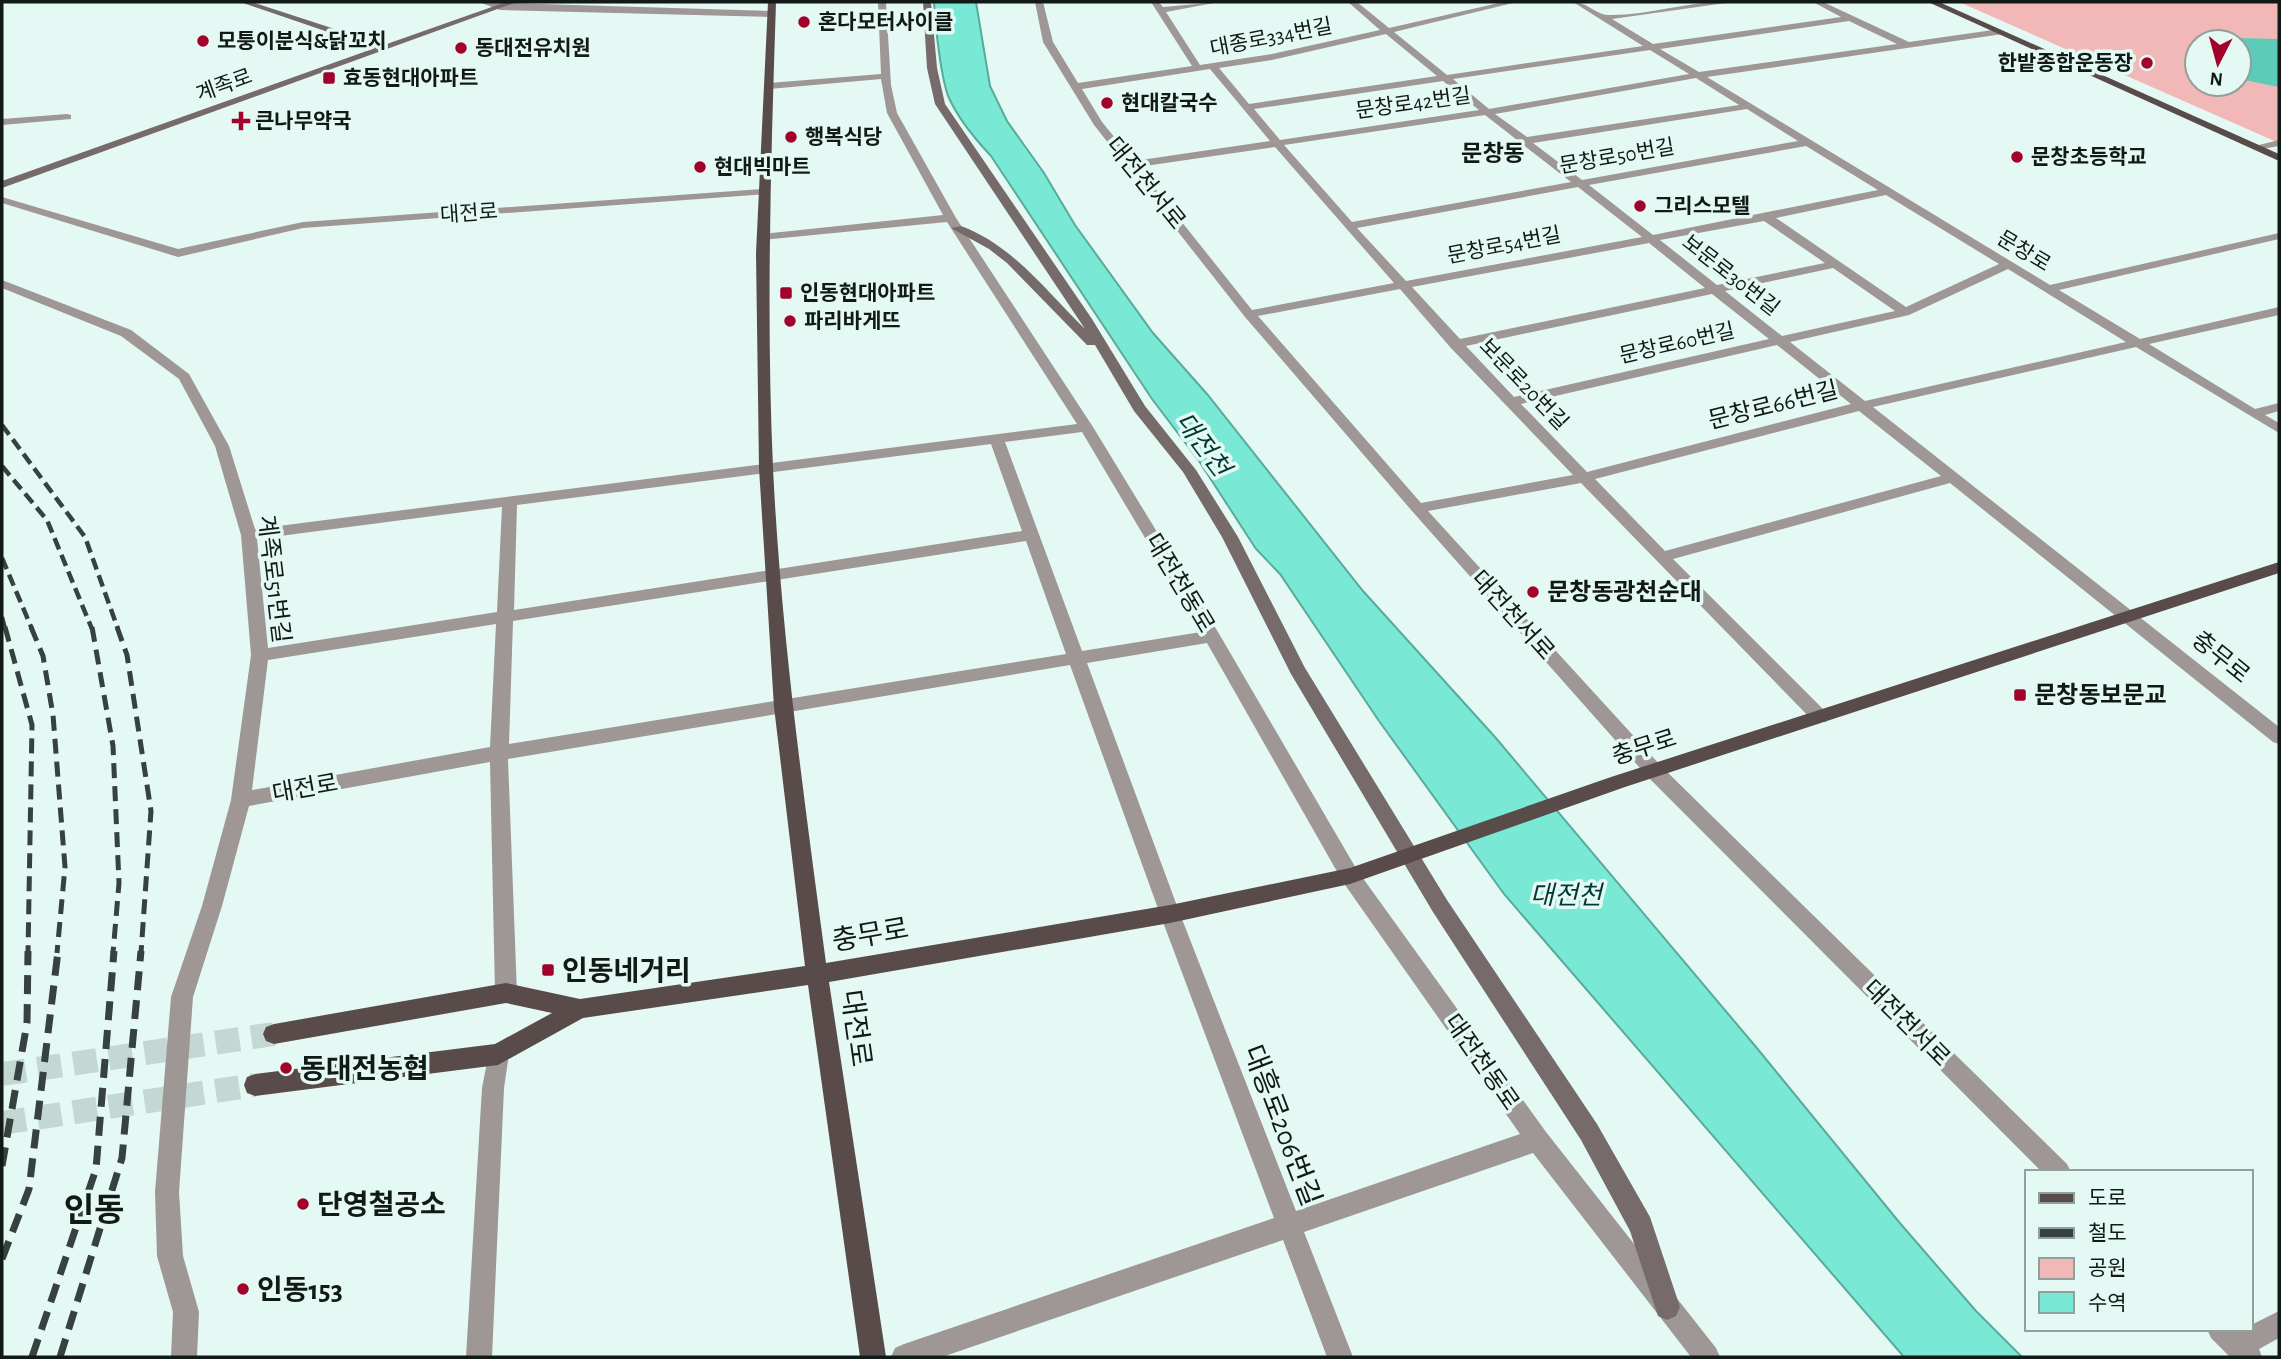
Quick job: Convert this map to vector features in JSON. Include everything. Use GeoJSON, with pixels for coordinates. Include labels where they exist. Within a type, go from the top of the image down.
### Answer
{"type":"FeatureCollection","features":[{"type":"Feature","properties":{"kind":"main road"},"geometry":{"type":"LineString","coordinates":[[244,2],[384,48]]}},
{"type":"Feature","properties":{"kind":"main road","name":"계족로"},"geometry":{"type":"LineString","coordinates":[[2,185],[513,2]]}},
{"type":"Feature","properties":{"kind":"main road","name":"대전로"},"geometry":{"type":"LineString","coordinates":[[772,2],[762,237],[766,468],[773,577],[783,707],[817,974],[873,1357]]}},
{"type":"Feature","properties":{"kind":"main road"},"geometry":{"type":"LineString","coordinates":[[927,2],[932,68],[940,104],[1113,361],[1139,408],[1189,470],[1230,537],[1297,670],[1440,906],[1589,1132],[1641,1226],[1667,1307]]}},
{"type":"Feature","properties":{"kind":"main road"},"geometry":{"type":"LineString","coordinates":[[1932,2],[2279,158]]}},
{"type":"Feature","properties":{"kind":"main road"},"geometry":{"type":"LineString","coordinates":[[954,223],[981,237],[1030,279],[1113,361]]}},
{"type":"Feature","properties":{"kind":"main road","name":"충무로"},"geometry":{"type":"LineString","coordinates":[[255,1085],[498,1054],[580,1009],[817,974],[1170,914],[1359,873],[1618,782],[2130,617],[2279,566]]}},
{"type":"Feature","properties":{"kind":"main road","name":"충무로"},"geometry":{"type":"LineString","coordinates":[[274,1034],[506,993],[580,1009]]}},
{"type":"Feature","properties":{"kind":"street"},"geometry":{"type":"LineString","coordinates":[[483,2],[500,7]]}},
{"type":"Feature","properties":{"kind":"street","name":"대전천동로"},"geometry":{"type":"LineString","coordinates":[[882,2],[886,76],[892,113],[954,223],[1086,427],[1359,873],[1538,1140],[1707,1357]]}},
{"type":"Feature","properties":{"kind":"street","name":"대전천서로"},"geometry":{"type":"LineString","coordinates":[[1039,2],[1048,42],[1074,87],[1131,165],[1250,314],[1417,508],[1654,771],[2057,1170]]}},
{"type":"Feature","properties":{"kind":"street"},"geometry":{"type":"LineString","coordinates":[[1198,69],[1158,6],[1215,2]]}},
{"type":"Feature","properties":{"kind":"street","name":"보문로30번길"},"geometry":{"type":"LineString","coordinates":[[1352,2],[1487,112],[2130,617]]}},
{"type":"Feature","properties":{"kind":"street","name":"대종로334번길"},"geometry":{"type":"LineString","coordinates":[[1074,87],[1272,57],[1513,2]]}},
{"type":"Feature","properties":{"kind":"street","name":"문창로"},"geometry":{"type":"LineString","coordinates":[[1577,2],[2279,429]]}},
{"type":"Feature","properties":{"kind":"street"},"geometry":{"type":"LineString","coordinates":[[1603,18],[1729,2]]}},
{"type":"Feature","properties":{"kind":"street"},"geometry":{"type":"LineString","coordinates":[[1818,2],[1907,46]]}},
{"type":"Feature","properties":{"kind":"street","name":"계족로"},"geometry":{"type":"LineString","coordinates":[[500,7],[772,14]]}},
{"type":"Feature","properties":{"kind":"street"},"geometry":{"type":"LineString","coordinates":[[1246,107],[1850,18]]}},
{"type":"Feature","properties":{"kind":"street","name":"문창로42번길"},"geometry":{"type":"LineString","coordinates":[[1131,165],[1487,112],[1699,75],[2000,32]]}},
{"type":"Feature","properties":{"kind":"street","name":"보문로20번길"},"geometry":{"type":"LineString","coordinates":[[1213,67],[1274,142],[1455,344],[1820,717]]}},
{"type":"Feature","properties":{"kind":"street"},"geometry":{"type":"LineString","coordinates":[[769,86],[886,76]]}},
{"type":"Feature","properties":{"kind":"street"},"geometry":{"type":"LineString","coordinates":[[1524,141],[1749,106]]}},
{"type":"Feature","properties":{"kind":"street"},"geometry":{"type":"LineString","coordinates":[[2,122],[67,117]]}},
{"type":"Feature","properties":{"kind":"street","name":"문창로50번길"},"geometry":{"type":"LineString","coordinates":[[1349,226],[1809,142]]}},
{"type":"Feature","properties":{"kind":"street"},"geometry":{"type":"LineString","coordinates":[[2256,147],[2279,143]]}},
{"type":"Feature","properties":{"kind":"street","name":"문창로54번길"},"geometry":{"type":"LineString","coordinates":[[1250,314],[1766,217],[1887,191]]}},
{"type":"Feature","properties":{"kind":"street","name":"대전로"},"geometry":{"type":"LineString","coordinates":[[2,200],[178,253],[303,225],[762,192]]}},
{"type":"Feature","properties":{"kind":"street"},"geometry":{"type":"LineString","coordinates":[[1766,217],[1905,313]]}},
{"type":"Feature","properties":{"kind":"street"},"geometry":{"type":"LineString","coordinates":[[762,237],[954,223]]}},
{"type":"Feature","properties":{"kind":"street"},"geometry":{"type":"LineString","coordinates":[[2048,289],[2279,236]]}},
{"type":"Feature","properties":{"kind":"street"},"geometry":{"type":"LineString","coordinates":[[1455,344],[1835,264]]}},
{"type":"Feature","properties":{"kind":"street","name":"문창로60번길"},"geometry":{"type":"LineString","coordinates":[[1510,402],[1905,313],[2009,264]]}},
{"type":"Feature","properties":{"kind":"street","name":"계족로51번길"},"geometry":{"type":"LineString","coordinates":[[2,284],[125,333],[184,377],[222,446],[249,535],[260,655],[241,800],[212,906],[182,997],[167,1192],[170,1256],[186,1312],[184,1357]]}},
{"type":"Feature","properties":{"kind":"street","name":"문창로66번길"},"geometry":{"type":"LineString","coordinates":[[1417,508],[1586,477],[1861,406],[2279,311]]}},
{"type":"Feature","properties":{"kind":"street"},"geometry":{"type":"LineString","coordinates":[[2254,413],[2279,407]]}},
{"type":"Feature","properties":{"kind":"street"},"geometry":{"type":"LineString","coordinates":[[249,535],[1086,427]]}},
{"type":"Feature","properties":{"kind":"street"},"geometry":{"type":"LineString","coordinates":[[996,439],[1170,914]]}},
{"type":"Feature","properties":{"kind":"street"},"geometry":{"type":"LineString","coordinates":[[1662,557],[1952,478]]}},
{"type":"Feature","properties":{"kind":"street"},"geometry":{"type":"LineString","coordinates":[[506,993],[499,753],[510,501]]}},
{"type":"Feature","properties":{"kind":"street"},"geometry":{"type":"LineString","coordinates":[[260,655],[1030,535]]}},
{"type":"Feature","properties":{"kind":"street","name":"충무로"},"geometry":{"type":"LineString","coordinates":[[2130,617],[2279,737]]}},
{"type":"Feature","properties":{"kind":"street","name":"대전로"},"geometry":{"type":"LineString","coordinates":[[241,800],[499,753],[1076,656],[1212,636]]}},
{"type":"Feature","properties":{"kind":"street","name":"대흥로206번길"},"geometry":{"type":"LineString","coordinates":[[1170,914],[1340,1357]]}},
{"type":"Feature","properties":{"kind":"street"},"geometry":{"type":"LineString","coordinates":[[479,1357],[493,1088],[498,1054]]}},
{"type":"Feature","properties":{"kind":"street","name":"대전천동로"},"geometry":{"type":"LineString","coordinates":[[1289,1224],[1538,1140]]}},
{"type":"Feature","properties":{"kind":"street"},"geometry":{"type":"LineString","coordinates":[[904,1357],[1289,1224]]}},
{"type":"Feature","properties":{"kind":"street"},"geometry":{"type":"LineString","coordinates":[[2236,1344],[2279,1324]]}},
{"type":"Feature","properties":{"kind":"green space","name":"한밭종합운동장"},"geometry":{"type":"Polygon","coordinates":[[[1959,2],[2279,2],[2279,143],[1959,2]]]}},
{"type":"Feature","properties":{"kind":"water","name":"대전천"},"geometry":{"type":"Polygon","coordinates":[[[934,2],[976,2],[990,86],[1007,121],[1044,173],[1075,225],[1153,333],[1207,394],[1363,591],[1495,737],[1756,1047],[1899,1222],[1976,1311],[2022,1357],[1904,1357],[1504,894],[1379,721],[1280,574],[1256,549],[1199,461],[1152,399],[991,156],[958,114],[949,98],[943,78],[934,2]]]}},
{"type":"Feature","properties":{"kind":"building"},"geometry":{"type":"Polygon","coordinates":[[[2253,38],[2279,39],[2279,87],[2253,82],[2253,38]]]}},
{"type":"Feature","properties":{"kind":"tunnel"},"geometry":{"type":"LineString","coordinates":[[2,1074],[274,1034]]}},
{"type":"Feature","properties":{"kind":"tunnel"},"geometry":{"type":"LineString","coordinates":[[2,1123],[255,1085]]}},
{"type":"Feature","properties":{"kind":"railway"},"geometry":{"type":"LineString","coordinates":[[2,425],[85,537],[118,629]]}},
{"type":"Feature","properties":{"kind":"railway"},"geometry":{"type":"LineString","coordinates":[[2,466],[47,520],[92,629]]}},
{"type":"Feature","properties":{"kind":"railway"},"geometry":{"type":"LineString","coordinates":[[2,558],[32,629]]}},
{"type":"Feature","properties":{"kind":"railway"},"geometry":{"type":"LineString","coordinates":[[2,617],[5,629]]}},
{"type":"Feature","properties":{"kind":"railway"},"geometry":{"type":"LineString","coordinates":[[5,627],[32,725],[28,953]]}},
{"type":"Feature","properties":{"kind":"railway"},"geometry":{"type":"LineString","coordinates":[[31,627],[43,656],[53,715],[65,867],[57,953]]}},
{"type":"Feature","properties":{"kind":"railway"},"geometry":{"type":"LineString","coordinates":[[92,627],[113,746],[119,883],[113,953]]}},
{"type":"Feature","properties":{"kind":"railway"},"geometry":{"type":"LineString","coordinates":[[117,627],[127,655],[151,811],[141,953]]}},
{"type":"Feature","properties":{"kind":"railway"},"geometry":{"type":"LineString","coordinates":[[2,1166],[27,1023],[28,951]]}},
{"type":"Feature","properties":{"kind":"railway"},"geometry":{"type":"LineString","coordinates":[[2,1259],[29,1189],[58,951]]}},
{"type":"Feature","properties":{"kind":"railway"},"geometry":{"type":"LineString","coordinates":[[32,1357],[96,1169],[114,951]]}},
{"type":"Feature","properties":{"kind":"railway"},"geometry":{"type":"LineString","coordinates":[[60,1357],[122,1158],[141,951]]}},
{"type":"Feature","properties":{"kind":"place","name":"혼다모터사이클"},"geometry":{"type":"Point","coordinates":[804,22]}},
{"type":"Feature","properties":{"kind":"place","name":"모퉁이분식&닭꼬치"},"geometry":{"type":"Point","coordinates":[203,41]}},
{"type":"Feature","properties":{"kind":"place","name":"동대전유치원"},"geometry":{"type":"Point","coordinates":[461,48]}},
{"type":"Feature","properties":{"kind":"place","name":"한밭종합운동장"},"geometry":{"type":"Point","coordinates":[2147,63]}},
{"type":"Feature","properties":{"kind":"place","name":"효동현대아파트"},"geometry":{"type":"Point","coordinates":[329,78]}},
{"type":"Feature","properties":{"kind":"place","name":"현대칼국수"},"geometry":{"type":"Point","coordinates":[1107,103]}},
{"type":"Feature","properties":{"kind":"place","name":"큰나무약국"},"geometry":{"type":"Point","coordinates":[241,121]}},
{"type":"Feature","properties":{"kind":"place","name":"행복식당"},"geometry":{"type":"Point","coordinates":[791,137]}},
{"type":"Feature","properties":{"kind":"place","name":"문창초등학교"},"geometry":{"type":"Point","coordinates":[2017,157]}},
{"type":"Feature","properties":{"kind":"place","name":"현대빅마트"},"geometry":{"type":"Point","coordinates":[700,167]}},
{"type":"Feature","properties":{"kind":"place","name":"그리스모텔"},"geometry":{"type":"Point","coordinates":[1640,206]}},
{"type":"Feature","properties":{"kind":"place","name":"인동현대아파트"},"geometry":{"type":"Point","coordinates":[786,293]}},
{"type":"Feature","properties":{"kind":"place","name":"파리바게뜨"},"geometry":{"type":"Point","coordinates":[790,321]}},
{"type":"Feature","properties":{"kind":"place","name":"문창동광천순대"},"geometry":{"type":"Point","coordinates":[1533,592]}},
{"type":"Feature","properties":{"kind":"place","name":"문창동보문교"},"geometry":{"type":"Point","coordinates":[2020,695]}},
{"type":"Feature","properties":{"kind":"place","name":"인동네거리"},"geometry":{"type":"Point","coordinates":[548,970]}},
{"type":"Feature","properties":{"kind":"place","name":"동대전농협"},"geometry":{"type":"Point","coordinates":[286,1068]}},
{"type":"Feature","properties":{"kind":"place","name":"단영철공소"},"geometry":{"type":"Point","coordinates":[303,1204]}},
{"type":"Feature","properties":{"kind":"place","name":"인동153"},"geometry":{"type":"Point","coordinates":[243,1289]}},
{"type":"Feature","properties":{"kind":"district","name":"문창동"},"geometry":{"type":"Point","coordinates":[1493,153]}},
{"type":"Feature","properties":{"kind":"district","name":"인동"},"geometry":{"type":"Point","coordinates":[94,1209]}}]}
